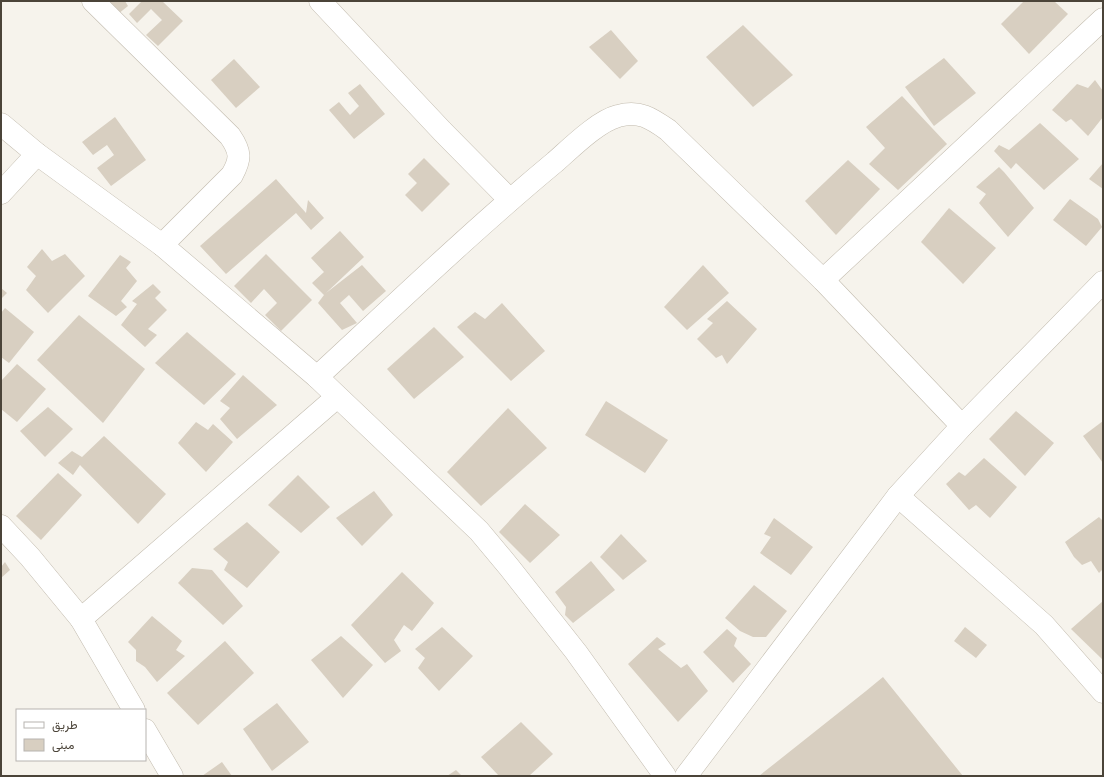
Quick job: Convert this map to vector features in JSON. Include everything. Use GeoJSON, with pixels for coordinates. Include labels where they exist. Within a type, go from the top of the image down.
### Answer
{"type":"FeatureCollection","features":[{"type":"Feature","properties":{"kind":"street"},"geometry":{"type":"LineString","coordinates":[[92,1],[230,136],[237,147],[239,156],[232,175],[162,245]]}},
{"type":"Feature","properties":{"kind":"street"},"geometry":{"type":"LineString","coordinates":[[320,1],[442,131],[510,200]]}},
{"type":"Feature","properties":{"kind":"street"},"geometry":{"type":"LineString","coordinates":[[823,280],[1103,19]]}},
{"type":"Feature","properties":{"kind":"street"},"geometry":{"type":"LineString","coordinates":[[317,377],[510,200],[605,121],[618,116],[634,113],[652,118],[668,130],[823,280],[962,426]]}},
{"type":"Feature","properties":{"kind":"street"},"geometry":{"type":"LineString","coordinates":[[1,124],[37,154],[162,245],[317,377],[479,531],[576,652],[665,776]]}},
{"type":"Feature","properties":{"kind":"street"},"geometry":{"type":"LineString","coordinates":[[1,193],[37,154]]}},
{"type":"Feature","properties":{"kind":"street"},"geometry":{"type":"LineString","coordinates":[[686,776],[898,496],[962,426],[1103,282]]}},
{"type":"Feature","properties":{"kind":"street"},"geometry":{"type":"LineString","coordinates":[[81,618],[337,396]]}},
{"type":"Feature","properties":{"kind":"street"},"geometry":{"type":"LineString","coordinates":[[898,496],[1044,625],[1103,692]]}},
{"type":"Feature","properties":{"kind":"street"},"geometry":{"type":"LineString","coordinates":[[1,526],[30,557],[81,618],[133,709]]}},
{"type":"Feature","properties":{"kind":"street"},"geometry":{"type":"LineString","coordinates":[[146,732],[172,776]]}},
{"type":"Feature","properties":{"kind":"building"},"geometry":{"type":"Polygon","coordinates":[[[100,1],[125,1],[128,6],[113,18],[100,1]]]}},
{"type":"Feature","properties":{"kind":"building"},"geometry":{"type":"Polygon","coordinates":[[[142,1],[162,1],[183,21],[158,46],[146,35],[162,20],[151,9],[137,23],[129,14],[142,1]]]}},
{"type":"Feature","properties":{"kind":"building"},"geometry":{"type":"Polygon","coordinates":[[[1024,1],[1054,1],[1068,14],[1029,54],[1001,24],[1024,1]]]}},
{"type":"Feature","properties":{"kind":"building"},"geometry":{"type":"Polygon","coordinates":[[[743,25],[793,75],[753,107],[706,57],[743,25]]]}},
{"type":"Feature","properties":{"kind":"building"},"geometry":{"type":"Polygon","coordinates":[[[611,30],[638,61],[620,79],[589,47],[611,30]]]}},
{"type":"Feature","properties":{"kind":"building"},"geometry":{"type":"Polygon","coordinates":[[[944,58],[976,93],[934,126],[905,87],[944,58]]]}},
{"type":"Feature","properties":{"kind":"building"},"geometry":{"type":"Polygon","coordinates":[[[234,59],[260,87],[236,108],[211,80],[234,59]]]}},
{"type":"Feature","properties":{"kind":"building"},"geometry":{"type":"Polygon","coordinates":[[[1095,80],[1103,91],[1103,117],[1088,136],[1071,119],[1066,122],[1052,110],[1077,84],[1088,88],[1095,80]]]}},
{"type":"Feature","properties":{"kind":"building"},"geometry":{"type":"Polygon","coordinates":[[[360,84],[385,114],[354,139],[329,110],[339,102],[350,115],[359,106],[348,93],[360,84]]]}},
{"type":"Feature","properties":{"kind":"building"},"geometry":{"type":"Polygon","coordinates":[[[902,96],[947,144],[898,190],[869,164],[885,148],[866,127],[902,96]]]}},
{"type":"Feature","properties":{"kind":"building"},"geometry":{"type":"Polygon","coordinates":[[[115,117],[146,160],[111,186],[97,168],[114,155],[107,145],[93,155],[82,142],[115,117]]]}},
{"type":"Feature","properties":{"kind":"building"},"geometry":{"type":"Polygon","coordinates":[[[1040,123],[1079,159],[1044,190],[1016,163],[1011,169],[994,151],[999,145],[1009,150],[1040,123]]]}},
{"type":"Feature","properties":{"kind":"building"},"geometry":{"type":"Polygon","coordinates":[[[424,158],[450,184],[422,212],[405,195],[417,183],[408,174],[424,158]]]}},
{"type":"Feature","properties":{"kind":"building"},"geometry":{"type":"Polygon","coordinates":[[[848,160],[880,189],[836,235],[805,201],[848,160]]]}},
{"type":"Feature","properties":{"kind":"building"},"geometry":{"type":"Polygon","coordinates":[[[1103,163],[1103,189],[1089,179],[1103,163]]]}},
{"type":"Feature","properties":{"kind":"building"},"geometry":{"type":"Polygon","coordinates":[[[999,167],[1034,208],[1008,237],[979,203],[986,194],[976,187],[999,167]]]}},
{"type":"Feature","properties":{"kind":"building"},"geometry":{"type":"Polygon","coordinates":[[[276,179],[306,213],[308,200],[324,218],[311,230],[296,213],[226,274],[200,246],[276,179]]]}},
{"type":"Feature","properties":{"kind":"building"},"geometry":{"type":"Polygon","coordinates":[[[1070,199],[1098,219],[1102,227],[1086,246],[1053,220],[1070,199]]]}},
{"type":"Feature","properties":{"kind":"building"},"geometry":{"type":"Polygon","coordinates":[[[949,208],[996,248],[963,284],[921,242],[949,208]]]}},
{"type":"Feature","properties":{"kind":"building"},"geometry":{"type":"Polygon","coordinates":[[[340,231],[364,257],[326,293],[362,265],[386,291],[363,311],[349,295],[340,303],[357,323],[342,330],[318,303],[324,295],[312,283],[324,272],[311,258],[340,231]]]}},
{"type":"Feature","properties":{"kind":"building"},"geometry":{"type":"Polygon","coordinates":[[[42,249],[52,261],[65,254],[85,276],[48,313],[26,290],[36,276],[27,267],[42,249]]]}},
{"type":"Feature","properties":{"kind":"building"},"geometry":{"type":"Polygon","coordinates":[[[266,254],[312,300],[281,331],[265,315],[277,303],[264,289],[251,303],[234,286],[266,254]]]}},
{"type":"Feature","properties":{"kind":"building"},"geometry":{"type":"Polygon","coordinates":[[[120,255],[131,262],[126,268],[137,281],[121,301],[127,307],[116,316],[88,296],[120,255]]]}},
{"type":"Feature","properties":{"kind":"building"},"geometry":{"type":"Polygon","coordinates":[[[703,265],[729,293],[687,330],[664,307],[703,265]]]}},
{"type":"Feature","properties":{"kind":"building"},"geometry":{"type":"Polygon","coordinates":[[[153,284],[161,292],[155,298],[167,310],[148,329],[157,335],[145,347],[121,325],[137,304],[132,301],[153,284]]]}},
{"type":"Feature","properties":{"kind":"building"},"geometry":{"type":"Polygon","coordinates":[[[1,288],[7,293],[1,299],[1,288]]]}},
{"type":"Feature","properties":{"kind":"building"},"geometry":{"type":"Polygon","coordinates":[[[727,301],[757,329],[727,364],[722,355],[716,358],[697,339],[713,323],[707,319],[727,301]]]}},
{"type":"Feature","properties":{"kind":"building"},"geometry":{"type":"Polygon","coordinates":[[[502,303],[545,351],[511,381],[457,327],[475,312],[485,319],[502,303]]]}},
{"type":"Feature","properties":{"kind":"building"},"geometry":{"type":"Polygon","coordinates":[[[5,308],[34,332],[9,363],[1,357],[1,313],[5,308]]]}},
{"type":"Feature","properties":{"kind":"building"},"geometry":{"type":"Polygon","coordinates":[[[79,315],[145,369],[103,423],[37,360],[79,315]]]}},
{"type":"Feature","properties":{"kind":"building"},"geometry":{"type":"Polygon","coordinates":[[[434,327],[464,357],[414,399],[387,369],[434,327]]]}},
{"type":"Feature","properties":{"kind":"building"},"geometry":{"type":"Polygon","coordinates":[[[187,332],[236,374],[204,405],[155,363],[187,332]]]}},
{"type":"Feature","properties":{"kind":"building"},"geometry":{"type":"Polygon","coordinates":[[[17,364],[46,389],[17,422],[1,409],[1,381],[17,364]]]}},
{"type":"Feature","properties":{"kind":"building"},"geometry":{"type":"Polygon","coordinates":[[[243,375],[277,405],[237,439],[220,419],[230,408],[220,401],[243,375]]]}},
{"type":"Feature","properties":{"kind":"building"},"geometry":{"type":"Polygon","coordinates":[[[606,401],[668,440],[645,473],[585,435],[606,401]]]}},
{"type":"Feature","properties":{"kind":"building"},"geometry":{"type":"Polygon","coordinates":[[[48,407],[73,429],[45,457],[20,431],[48,407]]]}},
{"type":"Feature","properties":{"kind":"building"},"geometry":{"type":"Polygon","coordinates":[[[508,408],[547,448],[481,506],[447,472],[508,408]]]}},
{"type":"Feature","properties":{"kind":"building"},"geometry":{"type":"Polygon","coordinates":[[[1016,411],[1054,443],[1025,476],[989,439],[1016,411]]]}},
{"type":"Feature","properties":{"kind":"building"},"geometry":{"type":"Polygon","coordinates":[[[1103,421],[1103,463],[1083,436],[1103,421]]]}},
{"type":"Feature","properties":{"kind":"building"},"geometry":{"type":"Polygon","coordinates":[[[196,422],[208,430],[213,424],[233,442],[206,472],[178,443],[196,422]]]}},
{"type":"Feature","properties":{"kind":"building"},"geometry":{"type":"Polygon","coordinates":[[[104,436],[166,494],[138,524],[80,465],[73,475],[58,463],[72,451],[82,457],[104,436]]]}},
{"type":"Feature","properties":{"kind":"building"},"geometry":{"type":"Polygon","coordinates":[[[984,458],[1017,487],[990,518],[976,505],[969,510],[946,484],[959,472],[965,476],[984,458]]]}},
{"type":"Feature","properties":{"kind":"building"},"geometry":{"type":"Polygon","coordinates":[[[58,473],[82,495],[41,540],[16,516],[58,473]]]}},
{"type":"Feature","properties":{"kind":"building"},"geometry":{"type":"Polygon","coordinates":[[[298,475],[330,507],[301,533],[268,505],[298,475]]]}},
{"type":"Feature","properties":{"kind":"building"},"geometry":{"type":"Polygon","coordinates":[[[374,491],[393,515],[362,546],[336,518],[374,491]]]}},
{"type":"Feature","properties":{"kind":"building"},"geometry":{"type":"Polygon","coordinates":[[[525,504],[560,535],[530,563],[499,532],[525,504]]]}},
{"type":"Feature","properties":{"kind":"building"},"geometry":{"type":"Polygon","coordinates":[[[1099,517],[1103,521],[1103,569],[1099,573],[1091,561],[1082,565],[1074,557],[1065,542],[1099,517]]]}},
{"type":"Feature","properties":{"kind":"building"},"geometry":{"type":"Polygon","coordinates":[[[774,518],[813,547],[791,575],[760,553],[771,537],[764,534],[774,518]]]}},
{"type":"Feature","properties":{"kind":"building"},"geometry":{"type":"Polygon","coordinates":[[[247,522],[280,552],[247,588],[224,570],[228,562],[213,549],[247,522]]]}},
{"type":"Feature","properties":{"kind":"building"},"geometry":{"type":"Polygon","coordinates":[[[621,534],[647,561],[623,580],[600,557],[621,534]]]}},
{"type":"Feature","properties":{"kind":"building"},"geometry":{"type":"Polygon","coordinates":[[[591,561],[615,590],[573,623],[565,615],[566,607],[555,592],[591,561]]]}},
{"type":"Feature","properties":{"kind":"building"},"geometry":{"type":"Polygon","coordinates":[[[5,562],[10,570],[1,578],[1,567],[5,562]]]}},
{"type":"Feature","properties":{"kind":"building"},"geometry":{"type":"Polygon","coordinates":[[[192,568],[212,570],[243,606],[223,625],[178,583],[192,568]]]}},
{"type":"Feature","properties":{"kind":"building"},"geometry":{"type":"Polygon","coordinates":[[[402,572],[434,603],[412,631],[404,625],[394,640],[401,651],[385,663],[351,625],[402,572]]]}},
{"type":"Feature","properties":{"kind":"building"},"geometry":{"type":"Polygon","coordinates":[[[754,585],[787,611],[766,637],[753,637],[740,631],[725,618],[754,585]]]}},
{"type":"Feature","properties":{"kind":"building"},"geometry":{"type":"Polygon","coordinates":[[[1103,601],[1103,660],[1071,629],[1103,601]]]}},
{"type":"Feature","properties":{"kind":"building"},"geometry":{"type":"Polygon","coordinates":[[[152,616],[182,641],[176,650],[185,656],[157,682],[145,667],[136,661],[136,650],[128,642],[152,616]]]}},
{"type":"Feature","properties":{"kind":"building"},"geometry":{"type":"Polygon","coordinates":[[[442,627],[473,656],[439,691],[418,668],[425,658],[415,649],[442,627]]]}},
{"type":"Feature","properties":{"kind":"building"},"geometry":{"type":"Polygon","coordinates":[[[965,627],[987,645],[976,658],[954,641],[965,627]]]}},
{"type":"Feature","properties":{"kind":"building"},"geometry":{"type":"Polygon","coordinates":[[[727,629],[737,638],[734,646],[751,664],[733,683],[703,652],[727,629]]]}},
{"type":"Feature","properties":{"kind":"building"},"geometry":{"type":"Polygon","coordinates":[[[341,636],[373,665],[343,698],[311,660],[341,636]]]}},
{"type":"Feature","properties":{"kind":"building"},"geometry":{"type":"Polygon","coordinates":[[[657,637],[666,644],[658,649],[681,668],[687,664],[708,691],[678,722],[628,664],[657,637]]]}},
{"type":"Feature","properties":{"kind":"building"},"geometry":{"type":"Polygon","coordinates":[[[225,641],[254,673],[198,725],[167,693],[225,641]]]}},
{"type":"Feature","properties":{"kind":"building"},"geometry":{"type":"Polygon","coordinates":[[[883,677],[963,776],[759,776],[866,691],[883,677]]]}},
{"type":"Feature","properties":{"kind":"building"},"geometry":{"type":"Polygon","coordinates":[[[277,703],[309,742],[272,771],[243,729],[277,703]]]}},
{"type":"Feature","properties":{"kind":"building"},"geometry":{"type":"Polygon","coordinates":[[[521,722],[553,754],[529,776],[499,776],[481,757],[521,722]]]}},
{"type":"Feature","properties":{"kind":"building"},"geometry":{"type":"Polygon","coordinates":[[[222,762],[232,776],[202,776],[222,762]]]}},
{"type":"Feature","properties":{"kind":"building"},"geometry":{"type":"Polygon","coordinates":[[[456,770],[462,776],[447,776],[456,770]]]}}]}
